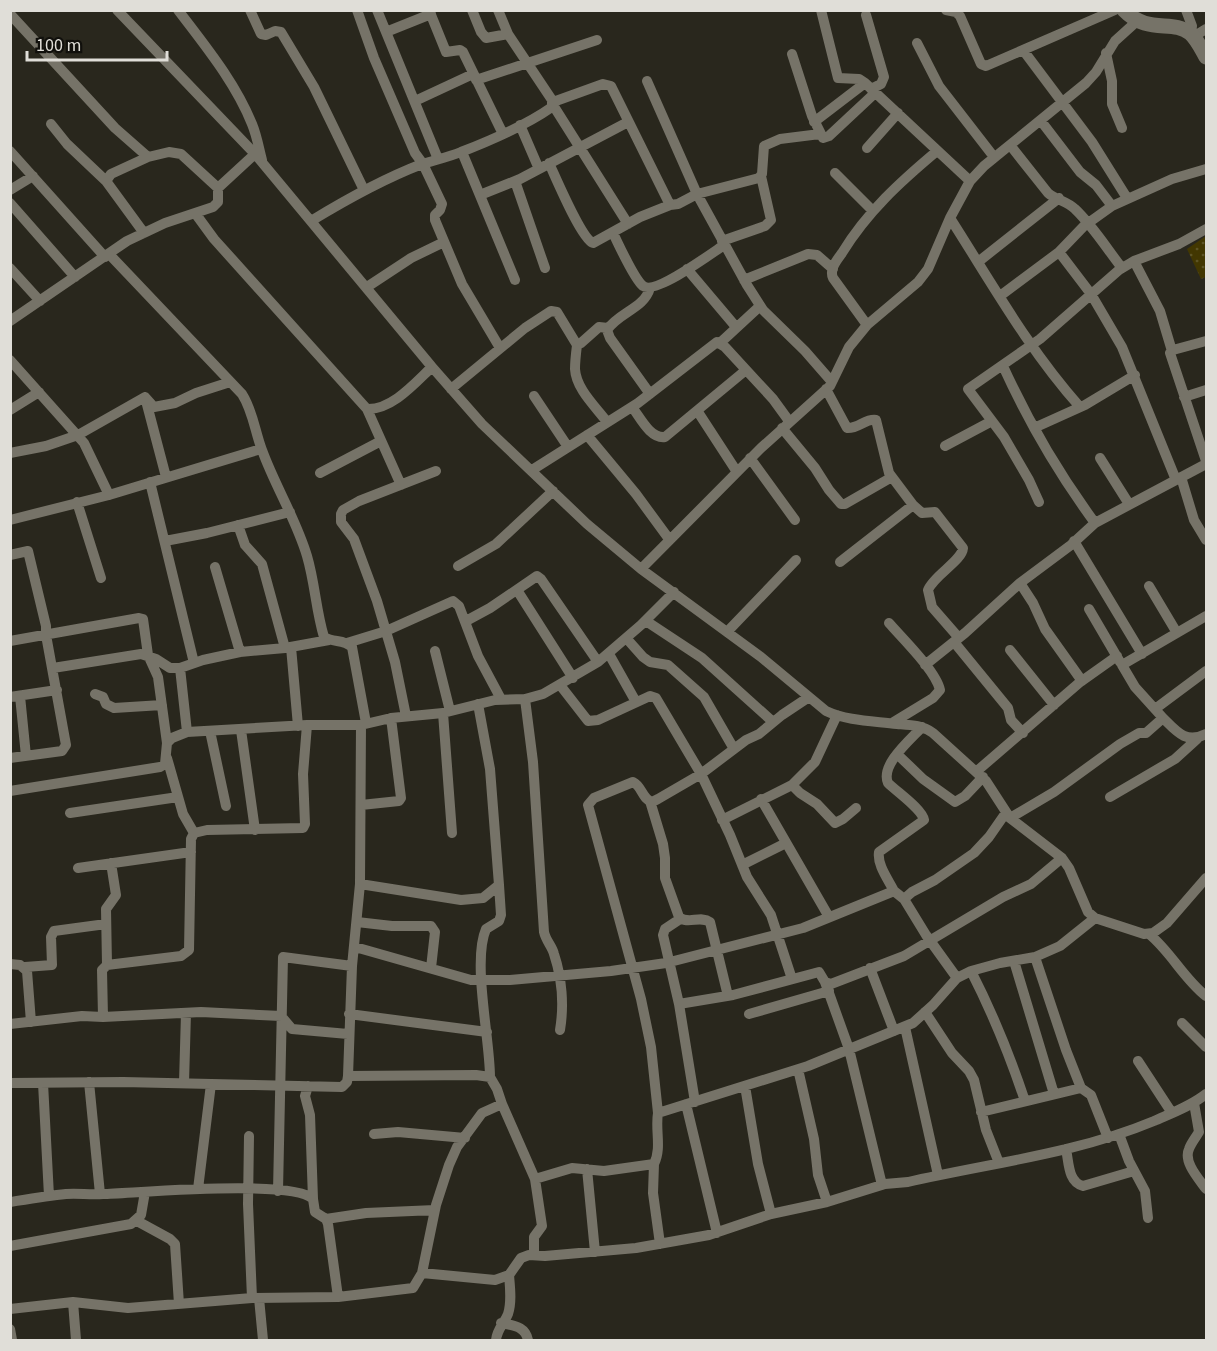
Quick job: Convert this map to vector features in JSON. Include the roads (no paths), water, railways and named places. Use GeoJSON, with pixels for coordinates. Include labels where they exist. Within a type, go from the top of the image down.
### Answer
{"type":"FeatureCollection","features":[{"type":"Feature","properties":{"kind":"street"},"geometry":{"type":"LineString","coordinates":[[117,10],[255,154],[482,424],[587,524],[641,569],[727,632],[826,711],[837,716],[922,727],[933,733],[980,774],[1008,816],[1062,858],[1088,912],[1095,918],[1149,934],[1167,923],[1206,878]]}},
{"type":"Feature","properties":{"kind":"street"},"geometry":{"type":"LineString","coordinates":[[250,10],[261,34],[281,32],[314,87],[364,190]]}},
{"type":"Feature","properties":{"kind":"street"},"geometry":{"type":"LineString","coordinates":[[357,10],[374,58],[415,153],[423,164],[442,204],[435,218],[444,242],[462,284],[500,348]]}},
{"type":"Feature","properties":{"kind":"street"},"geometry":{"type":"LineString","coordinates":[[377,10],[438,159]]}},
{"type":"Feature","properties":{"kind":"street"},"geometry":{"type":"LineString","coordinates":[[498,10],[508,34],[628,224]]}},
{"type":"Feature","properties":{"kind":"street"},"geometry":{"type":"LineString","coordinates":[[821,10],[836,76],[840,79],[859,79],[970,181]]}},
{"type":"Feature","properties":{"kind":"street"},"geometry":{"type":"LineString","coordinates":[[946,10],[956,12],[960,16],[981,64],[986,66],[1115,10]]}},
{"type":"Feature","properties":{"kind":"street"},"geometry":{"type":"LineString","coordinates":[[1124,10],[1136,22],[1197,33]]}},
{"type":"Feature","properties":{"kind":"street"},"geometry":{"type":"LineString","coordinates":[[1186,10],[1206,57]]}},
{"type":"Feature","properties":{"kind":"street"},"geometry":{"type":"LineString","coordinates":[[180,11],[242,100],[253,127],[262,163]]}},
{"type":"Feature","properties":{"kind":"street"},"geometry":{"type":"LineString","coordinates":[[470,11],[486,38],[508,34]]}},
{"type":"Feature","properties":{"kind":"street"},"geometry":{"type":"LineString","coordinates":[[386,32],[430,12],[444,50],[449,53],[462,51],[503,134]]}},
{"type":"Feature","properties":{"kind":"street"},"geometry":{"type":"LineString","coordinates":[[10,14],[115,128],[148,157]]}},
{"type":"Feature","properties":{"kind":"street"},"geometry":{"type":"LineString","coordinates":[[814,122],[870,88],[881,84],[884,76],[866,15]]}},
{"type":"Feature","properties":{"kind":"street"},"geometry":{"type":"LineString","coordinates":[[641,569],[750,458],[829,386],[849,347],[867,325],[924,275],[970,181],[994,157],[1062,104],[1092,77],[1115,41],[1136,22]]}},
{"type":"Feature","properties":{"kind":"street"},"geometry":{"type":"LineString","coordinates":[[415,101],[475,77],[528,64],[597,40]]}},
{"type":"Feature","properties":{"kind":"street"},"geometry":{"type":"LineString","coordinates":[[917,43],[939,86],[994,157]]}},
{"type":"Feature","properties":{"kind":"street"},"geometry":{"type":"LineString","coordinates":[[1023,50],[1092,142],[1127,198]]}},
{"type":"Feature","properties":{"kind":"street"},"geometry":{"type":"LineString","coordinates":[[1106,53],[1112,81],[1112,104],[1122,128]]}},
{"type":"Feature","properties":{"kind":"street"},"geometry":{"type":"LineString","coordinates":[[792,54],[814,122],[824,138],[830,136],[870,88]]}},
{"type":"Feature","properties":{"kind":"street"},"geometry":{"type":"LineString","coordinates":[[647,81],[697,194],[760,306],[805,351],[829,386],[847,428],[852,429],[871,419],[876,420],[886,464],[892,477],[921,512],[935,512],[963,548],[962,553],[935,579],[928,590],[933,607],[1008,708],[1011,720],[1023,733]]}},
{"type":"Feature","properties":{"kind":"street"},"geometry":{"type":"LineString","coordinates":[[311,221],[364,190],[423,164],[462,152],[503,134],[551,109],[553,104],[603,84],[609,85],[614,90],[670,205]]}},
{"type":"Feature","properties":{"kind":"street"},"geometry":{"type":"LineString","coordinates":[[867,148],[897,113]]}},
{"type":"Feature","properties":{"kind":"street"},"geometry":{"type":"LineString","coordinates":[[1041,121],[1080,172],[1096,185],[1112,206]]}},
{"type":"Feature","properties":{"kind":"street"},"geometry":{"type":"LineString","coordinates":[[480,195],[515,181],[628,122]]}},
{"type":"Feature","properties":{"kind":"street"},"geometry":{"type":"LineString","coordinates":[[51,124],[106,181],[144,232]]}},
{"type":"Feature","properties":{"kind":"street"},"geometry":{"type":"LineString","coordinates":[[520,125],[587,240],[593,243],[628,224],[697,194],[757,179],[761,176]]}},
{"type":"Feature","properties":{"kind":"street"},"geometry":{"type":"LineString","coordinates":[[577,345],[581,344],[598,327],[608,328],[644,302],[650,288],[687,269],[723,243],[769,223],[771,217],[761,176],[764,146],[780,139],[820,134]]}},
{"type":"Feature","properties":{"kind":"street"},"geometry":{"type":"LineString","coordinates":[[1010,145],[1053,198],[1059,198],[1075,208],[1122,268]]}},
{"type":"Feature","properties":{"kind":"street"},"geometry":{"type":"LineString","coordinates":[[867,325],[833,278],[832,269],[843,249],[872,210],[937,150]]}},
{"type":"Feature","properties":{"kind":"street"},"geometry":{"type":"LineString","coordinates":[[10,151],[248,403],[261,449],[290,512],[309,562],[321,627],[324,637],[329,640]]}},
{"type":"Feature","properties":{"kind":"street"},"geometry":{"type":"LineString","coordinates":[[10,321],[126,241],[207,209],[218,202],[218,188],[181,154],[169,152],[148,157],[111,174],[106,181]]}},
{"type":"Feature","properties":{"kind":"street"},"geometry":{"type":"LineString","coordinates":[[462,152],[515,280]]}},
{"type":"Feature","properties":{"kind":"street"},"geometry":{"type":"LineString","coordinates":[[218,188],[255,154]]}},
{"type":"Feature","properties":{"kind":"street"},"geometry":{"type":"LineString","coordinates":[[1000,296],[1059,252],[1087,223],[1112,206],[1172,179],[1206,170]]}},
{"type":"Feature","properties":{"kind":"street"},"geometry":{"type":"LineString","coordinates":[[835,173],[872,210]]}},
{"type":"Feature","properties":{"kind":"street"},"geometry":{"type":"LineString","coordinates":[[10,190],[33,176]]}},
{"type":"Feature","properties":{"kind":"street"},"geometry":{"type":"LineString","coordinates":[[515,181],[545,268]]}},
{"type":"Feature","properties":{"kind":"street"},"geometry":{"type":"LineString","coordinates":[[978,262],[1059,198]]}},
{"type":"Feature","properties":{"kind":"street"},"geometry":{"type":"LineString","coordinates":[[10,203],[75,278]]}},
{"type":"Feature","properties":{"kind":"street"},"geometry":{"type":"LineString","coordinates":[[195,213],[214,239],[367,409],[400,485]]}},
{"type":"Feature","properties":{"kind":"street"},"geometry":{"type":"LineString","coordinates":[[950,218],[1032,345],[1057,381],[1080,407]]}},
{"type":"Feature","properties":{"kind":"street"},"geometry":{"type":"LineString","coordinates":[[1039,502],[1029,480],[992,421],[968,389],[1032,345],[1122,268],[1134,261],[1169,249],[1206,229]]}},
{"type":"Feature","properties":{"kind":"street"},"geometry":{"type":"LineString","coordinates":[[613,234],[641,284],[650,288]]}},
{"type":"Feature","properties":{"kind":"street"},"geometry":{"type":"LineString","coordinates":[[367,287],[411,258],[444,242]]}},
{"type":"Feature","properties":{"kind":"street"},"geometry":{"type":"LineString","coordinates":[[1059,252],[1091,294],[1122,347],[1194,520],[1206,540]]}},
{"type":"Feature","properties":{"kind":"street"},"geometry":{"type":"LineString","coordinates":[[744,280],[808,254],[817,255],[832,269]]}},
{"type":"Feature","properties":{"kind":"street"},"geometry":{"type":"LineString","coordinates":[[925,665],[1020,583],[1051,561],[1095,523],[1206,463],[1170,355],[1172,351],[1160,311],[1134,261]]}},
{"type":"Feature","properties":{"kind":"street"},"geometry":{"type":"LineString","coordinates":[[10,268],[40,301]]}},
{"type":"Feature","properties":{"kind":"street"},"geometry":{"type":"LineString","coordinates":[[687,269],[736,327]]}},
{"type":"Feature","properties":{"kind":"street"},"geometry":{"type":"LineString","coordinates":[[532,470],[632,407],[714,343],[720,343],[760,306]]}},
{"type":"Feature","properties":{"kind":"street"},"geometry":{"type":"LineString","coordinates":[[451,389],[525,328],[552,310],[557,312],[577,345],[575,371],[577,378],[607,422]]}},
{"type":"Feature","properties":{"kind":"street"},"geometry":{"type":"LineString","coordinates":[[608,328],[609,335],[650,394]]}},
{"type":"Feature","properties":{"kind":"street"},"geometry":{"type":"LineString","coordinates":[[1172,351],[1206,341]]}},
{"type":"Feature","properties":{"kind":"street"},"geometry":{"type":"LineString","coordinates":[[720,343],[773,399],[786,425],[829,490],[841,504],[845,504],[892,477]]}},
{"type":"Feature","properties":{"kind":"street"},"geometry":{"type":"LineString","coordinates":[[10,360],[78,435],[109,495]]}},
{"type":"Feature","properties":{"kind":"street"},"geometry":{"type":"LineString","coordinates":[[1003,366],[1034,428],[1064,479],[1095,523]]}},
{"type":"Feature","properties":{"kind":"street"},"geometry":{"type":"LineString","coordinates":[[367,409],[373,410],[395,399],[432,367]]}},
{"type":"Feature","properties":{"kind":"street"},"geometry":{"type":"LineString","coordinates":[[632,407],[654,436],[660,438],[671,434],[747,370]]}},
{"type":"Feature","properties":{"kind":"street"},"geometry":{"type":"LineString","coordinates":[[1034,428],[1080,407],[1135,375]]}},
{"type":"Feature","properties":{"kind":"street"},"geometry":{"type":"LineString","coordinates":[[145,397],[154,407],[175,403],[196,393],[231,383]]}},
{"type":"Feature","properties":{"kind":"street"},"geometry":{"type":"LineString","coordinates":[[1184,396],[1206,390]]}},
{"type":"Feature","properties":{"kind":"street"},"geometry":{"type":"LineString","coordinates":[[10,410],[39,392]]}},
{"type":"Feature","properties":{"kind":"street"},"geometry":{"type":"LineString","coordinates":[[534,396],[568,447]]}},
{"type":"Feature","properties":{"kind":"street"},"geometry":{"type":"LineString","coordinates":[[10,453],[46,446],[78,435],[145,397]]}},
{"type":"Feature","properties":{"kind":"street"},"geometry":{"type":"LineString","coordinates":[[145,397],[166,477]]}},
{"type":"Feature","properties":{"kind":"street"},"geometry":{"type":"LineString","coordinates":[[698,412],[737,472]]}},
{"type":"Feature","properties":{"kind":"street"},"geometry":{"type":"LineString","coordinates":[[945,446],[992,421]]}},
{"type":"Feature","properties":{"kind":"street"},"geometry":{"type":"LineString","coordinates":[[587,435],[636,494],[669,539]]}},
{"type":"Feature","properties":{"kind":"street"},"geometry":{"type":"LineString","coordinates":[[320,472],[381,441]]}},
{"type":"Feature","properties":{"kind":"street"},"geometry":{"type":"LineString","coordinates":[[10,520],[109,495],[261,449]]}},
{"type":"Feature","properties":{"kind":"street"},"geometry":{"type":"LineString","coordinates":[[750,458],[795,520]]}},
{"type":"Feature","properties":{"kind":"street"},"geometry":{"type":"LineString","coordinates":[[1100,458],[1129,504]]}},
{"type":"Feature","properties":{"kind":"street"},"geometry":{"type":"LineString","coordinates":[[406,716],[395,662],[368,575],[354,539],[341,522],[341,514],[343,510],[359,501],[436,471]]}},
{"type":"Feature","properties":{"kind":"street"},"geometry":{"type":"LineString","coordinates":[[150,482],[194,663]]}},
{"type":"Feature","properties":{"kind":"street"},"geometry":{"type":"LineString","coordinates":[[458,566],[496,544],[553,491]]}},
{"type":"Feature","properties":{"kind":"street"},"geometry":{"type":"LineString","coordinates":[[77,502],[101,578]]}},
{"type":"Feature","properties":{"kind":"street"},"geometry":{"type":"LineString","coordinates":[[840,562],[913,505]]}},
{"type":"Feature","properties":{"kind":"street"},"geometry":{"type":"LineString","coordinates":[[165,541],[290,512]]}},
{"type":"Feature","properties":{"kind":"street"},"geometry":{"type":"LineString","coordinates":[[194,833],[207,830],[303,828],[305,824],[303,726],[288,648],[262,564],[245,545],[238,525]]}},
{"type":"Feature","properties":{"kind":"street"},"geometry":{"type":"LineString","coordinates":[[1074,542],[1142,654]]}},
{"type":"Feature","properties":{"kind":"street"},"geometry":{"type":"LineString","coordinates":[[10,555],[28,551],[46,626],[66,745],[62,751],[10,758]]}},
{"type":"Feature","properties":{"kind":"street"},"geometry":{"type":"LineString","coordinates":[[727,632],[796,560]]}},
{"type":"Feature","properties":{"kind":"street"},"geometry":{"type":"LineString","coordinates":[[215,567],[240,652]]}},
{"type":"Feature","properties":{"kind":"street"},"geometry":{"type":"LineString","coordinates":[[466,621],[490,608],[537,576],[598,662]]}},
{"type":"Feature","properties":{"kind":"street"},"geometry":{"type":"LineString","coordinates":[[1020,583],[1033,603],[1045,629],[1082,681]]}},
{"type":"Feature","properties":{"kind":"street"},"geometry":{"type":"LineString","coordinates":[[1149,586],[1177,633]]}},
{"type":"Feature","properties":{"kind":"street"},"geometry":{"type":"LineString","coordinates":[[517,590],[573,678]]}},
{"type":"Feature","properties":{"kind":"street"},"geometry":{"type":"LineString","coordinates":[[167,743],[172,738],[187,732],[363,724],[391,718],[446,712],[501,699],[525,699],[543,694],[573,678],[609,654],[674,592]]}},
{"type":"Feature","properties":{"kind":"street"},"geometry":{"type":"LineString","coordinates":[[53,668],[141,654],[148,655],[170,668],[180,668],[240,652],[288,648],[329,640],[347,643],[386,631],[453,601],[459,606],[478,656],[501,699]]}},
{"type":"Feature","properties":{"kind":"street"},"geometry":{"type":"LineString","coordinates":[[1089,609],[1136,687],[1159,714],[1187,738],[1202,736]]}},
{"type":"Feature","properties":{"kind":"street"},"geometry":{"type":"LineString","coordinates":[[897,754],[923,779],[955,802],[965,796],[980,774],[1023,733],[1082,681],[1119,661],[1142,654],[1206,616]]}},
{"type":"Feature","properties":{"kind":"street"},"geometry":{"type":"LineString","coordinates":[[10,641],[143,619],[148,655],[156,670],[167,743],[167,758],[188,825],[194,833]]}},
{"type":"Feature","properties":{"kind":"street"},"geometry":{"type":"LineString","coordinates":[[646,621],[702,658],[773,722]]}},
{"type":"Feature","properties":{"kind":"street"},"geometry":{"type":"LineString","coordinates":[[889,623],[925,665],[938,684],[939,693],[892,723]]}},
{"type":"Feature","properties":{"kind":"street"},"geometry":{"type":"LineString","coordinates":[[627,639],[643,657],[650,662],[668,665],[704,697],[734,749]]}},
{"type":"Feature","properties":{"kind":"street"},"geometry":{"type":"LineString","coordinates":[[10,1083],[184,1083],[342,1087],[347,1082],[352,966],[360,884],[363,724],[351,647],[347,643]]}},
{"type":"Feature","properties":{"kind":"street"},"geometry":{"type":"LineString","coordinates":[[435,651],[446,712],[452,833]]}},
{"type":"Feature","properties":{"kind":"street"},"geometry":{"type":"LineString","coordinates":[[1010,651],[1054,705]]}},
{"type":"Feature","properties":{"kind":"street"},"geometry":{"type":"LineString","coordinates":[[609,654],[636,702]]}},
{"type":"Feature","properties":{"kind":"street"},"geometry":{"type":"LineString","coordinates":[[180,668],[187,732]]}},
{"type":"Feature","properties":{"kind":"street"},"geometry":{"type":"LineString","coordinates":[[904,899],[974,853],[1008,816],[1054,792],[1129,739],[1139,733],[1146,733],[1159,714],[1206,671]]}},
{"type":"Feature","properties":{"kind":"street"},"geometry":{"type":"LineString","coordinates":[[560,685],[588,721],[598,720],[650,696],[656,698],[701,774],[747,877],[771,915],[792,979]]}},
{"type":"Feature","properties":{"kind":"street"},"geometry":{"type":"LineString","coordinates":[[26,756],[15,696],[57,690]]}},
{"type":"Feature","properties":{"kind":"street"},"geometry":{"type":"LineString","coordinates":[[95,694],[103,697],[110,707],[162,705]]}},
{"type":"Feature","properties":{"kind":"street"},"geometry":{"type":"LineString","coordinates":[[650,801],[661,798],[701,774],[809,697]]}},
{"type":"Feature","properties":{"kind":"street"},"geometry":{"type":"LineString","coordinates":[[525,699],[533,762],[544,933],[553,951],[559,976],[563,1007],[560,1030]]}},
{"type":"Feature","properties":{"kind":"street"},"geometry":{"type":"LineString","coordinates":[[478,704],[490,769],[501,915],[499,921],[486,929],[484,935],[482,980],[490,1077],[535,1179],[542,1226],[534,1237],[534,1255]]}},
{"type":"Feature","properties":{"kind":"street"},"geometry":{"type":"LineString","coordinates":[[722,820],[792,784],[815,762],[837,716]]}},
{"type":"Feature","properties":{"kind":"street"},"geometry":{"type":"LineString","coordinates":[[361,805],[399,801],[401,798],[391,718]]}},
{"type":"Feature","properties":{"kind":"street"},"geometry":{"type":"LineString","coordinates":[[922,727],[897,754],[888,769],[886,778],[888,783],[923,815],[924,820],[879,852],[878,857],[894,891],[904,899],[930,941],[957,978]]}},
{"type":"Feature","properties":{"kind":"street"},"geometry":{"type":"LineString","coordinates":[[241,730],[255,830]]}},
{"type":"Feature","properties":{"kind":"street"},"geometry":{"type":"LineString","coordinates":[[210,731],[226,806]]}},
{"type":"Feature","properties":{"kind":"street"},"geometry":{"type":"LineString","coordinates":[[1110,797],[1175,759],[1202,736]]}},
{"type":"Feature","properties":{"kind":"street"},"geometry":{"type":"LineString","coordinates":[[10,791],[150,769],[165,764],[167,758]]}},
{"type":"Feature","properties":{"kind":"street"},"geometry":{"type":"LineString","coordinates":[[660,1244],[654,1204],[654,1164],[659,1155],[658,1113],[651,1047],[642,999],[588,805],[594,798],[633,782],[638,784],[650,801],[666,858],[665,879],[680,919]]}},
{"type":"Feature","properties":{"kind":"street"},"geometry":{"type":"LineString","coordinates":[[792,784],[800,793],[817,804],[835,823],[856,808]]}},
{"type":"Feature","properties":{"kind":"street"},"geometry":{"type":"LineString","coordinates":[[70,813],[178,797]]}},
{"type":"Feature","properties":{"kind":"street"},"geometry":{"type":"LineString","coordinates":[[761,799],[829,917]]}},
{"type":"Feature","properties":{"kind":"street"},"geometry":{"type":"LineString","coordinates":[[107,964],[181,956],[189,950],[191,839],[194,833]]}},
{"type":"Feature","properties":{"kind":"street"},"geometry":{"type":"LineString","coordinates":[[742,865],[786,843]]}},
{"type":"Feature","properties":{"kind":"street"},"geometry":{"type":"LineString","coordinates":[[78,868],[191,852]]}},
{"type":"Feature","properties":{"kind":"street"},"geometry":{"type":"LineString","coordinates":[[749,1014],[904,956],[1003,897],[1030,885],[1062,858]]}},
{"type":"Feature","properties":{"kind":"street"},"geometry":{"type":"LineString","coordinates":[[103,1017],[102,970],[107,964],[106,909],[116,895],[111,863]]}},
{"type":"Feature","properties":{"kind":"street"},"geometry":{"type":"LineString","coordinates":[[360,884],[461,900],[483,898],[499,885]]}},
{"type":"Feature","properties":{"kind":"street"},"geometry":{"type":"LineString","coordinates":[[355,947],[471,980],[559,976],[671,962],[803,928],[894,891]]}},
{"type":"Feature","properties":{"kind":"street"},"geometry":{"type":"LineString","coordinates":[[658,1113],[798,1070],[913,1023],[957,978],[971,971],[1035,957],[1060,946],[1095,918]]}},
{"type":"Feature","properties":{"kind":"street"},"geometry":{"type":"LineString","coordinates":[[680,919],[708,921],[718,950],[728,996]]}},
{"type":"Feature","properties":{"kind":"street"},"geometry":{"type":"LineString","coordinates":[[680,919],[663,932],[679,1004],[691,1103],[717,1233]]}},
{"type":"Feature","properties":{"kind":"street"},"geometry":{"type":"LineString","coordinates":[[357,922],[392,926],[431,926],[435,932],[431,968]]}},
{"type":"Feature","properties":{"kind":"street"},"geometry":{"type":"LineString","coordinates":[[10,964],[24,967],[52,965],[51,937],[54,931],[106,924]]}},
{"type":"Feature","properties":{"kind":"street"},"geometry":{"type":"LineString","coordinates":[[1149,934],[1194,986],[1206,996]]}},
{"type":"Feature","properties":{"kind":"street"},"geometry":{"type":"LineString","coordinates":[[278,1191],[283,957],[352,966]]}},
{"type":"Feature","properties":{"kind":"street"},"geometry":{"type":"LineString","coordinates":[[1035,957],[1081,1088],[1091,1095],[1108,1138]]}},
{"type":"Feature","properties":{"kind":"street"},"geometry":{"type":"LineString","coordinates":[[1014,961],[1054,1094]]}},
{"type":"Feature","properties":{"kind":"street"},"geometry":{"type":"LineString","coordinates":[[24,967],[28,980],[31,1022]]}},
{"type":"Feature","properties":{"kind":"street"},"geometry":{"type":"LineString","coordinates":[[870,968],[913,1058],[938,1175]]}},
{"type":"Feature","properties":{"kind":"street"},"geometry":{"type":"LineString","coordinates":[[971,971],[1002,1036],[1025,1101]]}},
{"type":"Feature","properties":{"kind":"street"},"geometry":{"type":"LineString","coordinates":[[679,1004],[728,996],[819,972],[827,986],[849,1049],[882,1185]]}},
{"type":"Feature","properties":{"kind":"street"},"geometry":{"type":"LineString","coordinates":[[184,1083],[186,1012]]}},
{"type":"Feature","properties":{"kind":"street"},"geometry":{"type":"LineString","coordinates":[[10,1024],[82,1016],[103,1017],[186,1012],[281,1016],[292,1029],[348,1034]]}},
{"type":"Feature","properties":{"kind":"street"},"geometry":{"type":"LineString","coordinates":[[925,1012],[952,1053],[969,1071],[974,1080],[986,1130],[999,1162]]}},
{"type":"Feature","properties":{"kind":"street"},"geometry":{"type":"LineString","coordinates":[[349,1014],[487,1032]]}},
{"type":"Feature","properties":{"kind":"street"},"geometry":{"type":"LineString","coordinates":[[1182,1023],[1206,1047]]}},
{"type":"Feature","properties":{"kind":"street"},"geometry":{"type":"LineString","coordinates":[[1138,1061],[1172,1113]]}},
{"type":"Feature","properties":{"kind":"street"},"geometry":{"type":"LineString","coordinates":[[798,1070],[814,1139],[818,1175],[827,1203]]}},
{"type":"Feature","properties":{"kind":"street"},"geometry":{"type":"LineString","coordinates":[[348,1076],[476,1075],[490,1077]]}},
{"type":"Feature","properties":{"kind":"street"},"geometry":{"type":"LineString","coordinates":[[89,1082],[100,1194]]}},
{"type":"Feature","properties":{"kind":"street"},"geometry":{"type":"LineString","coordinates":[[43,1083],[49,1196]]}},
{"type":"Feature","properties":{"kind":"street"},"geometry":{"type":"LineString","coordinates":[[198,1189],[211,1084]]}},
{"type":"Feature","properties":{"kind":"street"},"geometry":{"type":"LineString","coordinates":[[308,1086],[305,1096],[310,1114],[315,1212],[326,1218],[366,1213],[435,1210]]}},
{"type":"Feature","properties":{"kind":"street"},"geometry":{"type":"LineString","coordinates":[[745,1086],[758,1164],[771,1214]]}},
{"type":"Feature","properties":{"kind":"street"},"geometry":{"type":"LineString","coordinates":[[981,1112],[1081,1088]]}},
{"type":"Feature","properties":{"kind":"street"},"geometry":{"type":"LineString","coordinates":[[496,1341],[498,1330],[509,1309],[509,1275],[520,1258],[660,1244],[717,1233],[771,1214],[827,1203],[882,1185],[1066,1149],[1108,1138],[1172,1113],[1194,1103],[1206,1094]]}},
{"type":"Feature","properties":{"kind":"street"},"geometry":{"type":"LineString","coordinates":[[1194,1103],[1199,1132],[1188,1149],[1187,1155],[1206,1189]]}},
{"type":"Feature","properties":{"kind":"street"},"geometry":{"type":"LineString","coordinates":[[10,1309],[73,1302],[128,1308],[256,1298],[338,1297],[413,1288],[422,1273],[435,1210],[457,1147],[482,1113],[502,1104]]}},
{"type":"Feature","properties":{"kind":"street"},"geometry":{"type":"LineString","coordinates":[[374,1134],[398,1132],[465,1138]]}},
{"type":"Feature","properties":{"kind":"street"},"geometry":{"type":"LineString","coordinates":[[1119,1134],[1145,1191],[1148,1218]]}},
{"type":"Feature","properties":{"kind":"street"},"geometry":{"type":"LineString","coordinates":[[249,1136],[248,1204],[256,1298],[263,1341]]}},
{"type":"Feature","properties":{"kind":"street"},"geometry":{"type":"LineString","coordinates":[[1066,1149],[1071,1175],[1078,1185],[1083,1186],[1134,1171]]}},
{"type":"Feature","properties":{"kind":"street"},"geometry":{"type":"LineString","coordinates":[[535,1179],[572,1168],[604,1171],[654,1164]]}},
{"type":"Feature","properties":{"kind":"street"},"geometry":{"type":"LineString","coordinates":[[587,1169],[595,1252]]}},
{"type":"Feature","properties":{"kind":"street"},"geometry":{"type":"LineString","coordinates":[[10,1202],[49,1196],[198,1189],[278,1191],[308,1194],[313,1199]]}},
{"type":"Feature","properties":{"kind":"street"},"geometry":{"type":"LineString","coordinates":[[10,1246],[131,1224],[141,1215],[145,1192]]}},
{"type":"Feature","properties":{"kind":"street"},"geometry":{"type":"LineString","coordinates":[[326,1218],[338,1297]]}},
{"type":"Feature","properties":{"kind":"street"},"geometry":{"type":"LineString","coordinates":[[137,1221],[175,1244],[179,1305]]}},
{"type":"Feature","properties":{"kind":"street"},"geometry":{"type":"LineString","coordinates":[[422,1273],[495,1280],[509,1275]]}},
{"type":"Feature","properties":{"kind":"street"},"geometry":{"type":"LineString","coordinates":[[73,1302],[76,1341]]}},
{"type":"Feature","properties":{"kind":"street"},"geometry":{"type":"LineString","coordinates":[[501,1323],[525,1331],[528,1341]]}},
{"type":"Feature","properties":{"kind":"street"},"geometry":{"type":"LineString","coordinates":[[10,1329],[12,1341]]}}]}
